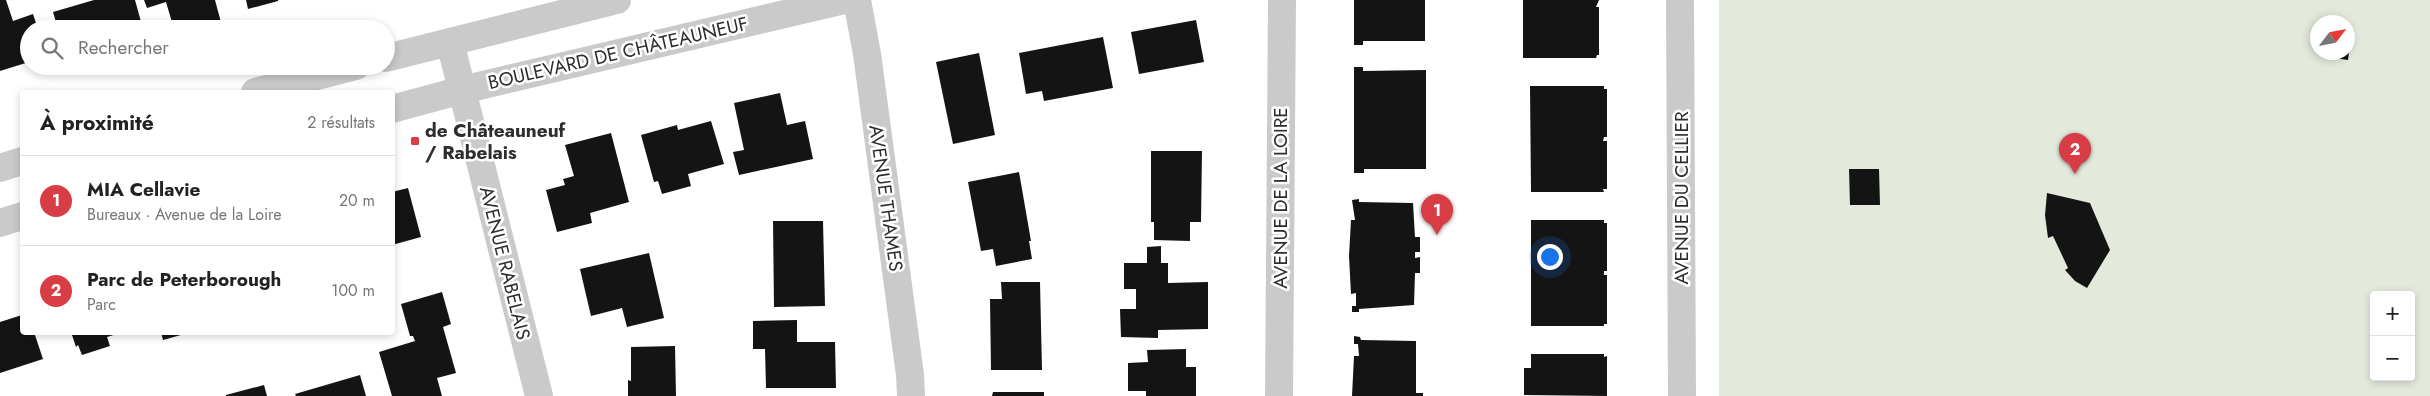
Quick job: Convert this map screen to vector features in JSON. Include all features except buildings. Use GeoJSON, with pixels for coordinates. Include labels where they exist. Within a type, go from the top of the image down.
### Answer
{"type":"FeatureCollection","features":[{"type":"Feature","properties":{"kind":"street"},"geometry":{"type":"LineString","coordinates":[[395,56],[617,0]]}},
{"type":"Feature","properties":{"kind":"street","name":"BOULEVARD DE CHÂTEAUNEUF"},"geometry":{"type":"LineString","coordinates":[[395,108],[462,90],[844,0]]}},
{"type":"Feature","properties":{"kind":"street","name":"AVENUE THAMES"},"geometry":{"type":"LineString","coordinates":[[857,0],[908,356],[911,396]]}},
{"type":"Feature","properties":{"kind":"street","name":"AVENUE DE LA LOIRE"},"geometry":{"type":"LineString","coordinates":[[1279,396],[1282,0]]}},
{"type":"Feature","properties":{"kind":"street","name":"AVENUE DU CELLIER"},"geometry":{"type":"LineString","coordinates":[[1680,0],[1682,396]]}},
{"type":"Feature","properties":{"kind":"street","name":"AVENUE RABELAIS"},"geometry":{"type":"LineString","coordinates":[[450,42],[539,396]]}},
{"type":"Feature","properties":{"kind":"street"},"geometry":{"type":"LineString","coordinates":[[263,90],[321,75]]}},
{"type":"Feature","properties":{"kind":"street"},"geometry":{"type":"LineString","coordinates":[[0,168],[20,162]]}},
{"type":"Feature","properties":{"kind":"street"},"geometry":{"type":"LineString","coordinates":[[0,223],[20,217]]}},
{"type":"Feature","properties":{"kind":"shaded area"},"geometry":{"type":"Polygon","coordinates":[[[1719,0],[2430,0],[2430,396],[1719,396],[1719,0]]]}},
{"type":"Feature","properties":{"kind":"place","name":"de Châteauneuf / Rabelais"},"geometry":{"type":"Point","coordinates":[415,141]}},
{"type":"Feature","properties":{"kind":"place","name":"Parc de Peterborough"},"geometry":{"type":"Point","coordinates":[2075,174]}},
{"type":"Feature","properties":{"kind":"place","name":"MIA Cellavie"},"geometry":{"type":"Point","coordinates":[1437,235]}}]}
